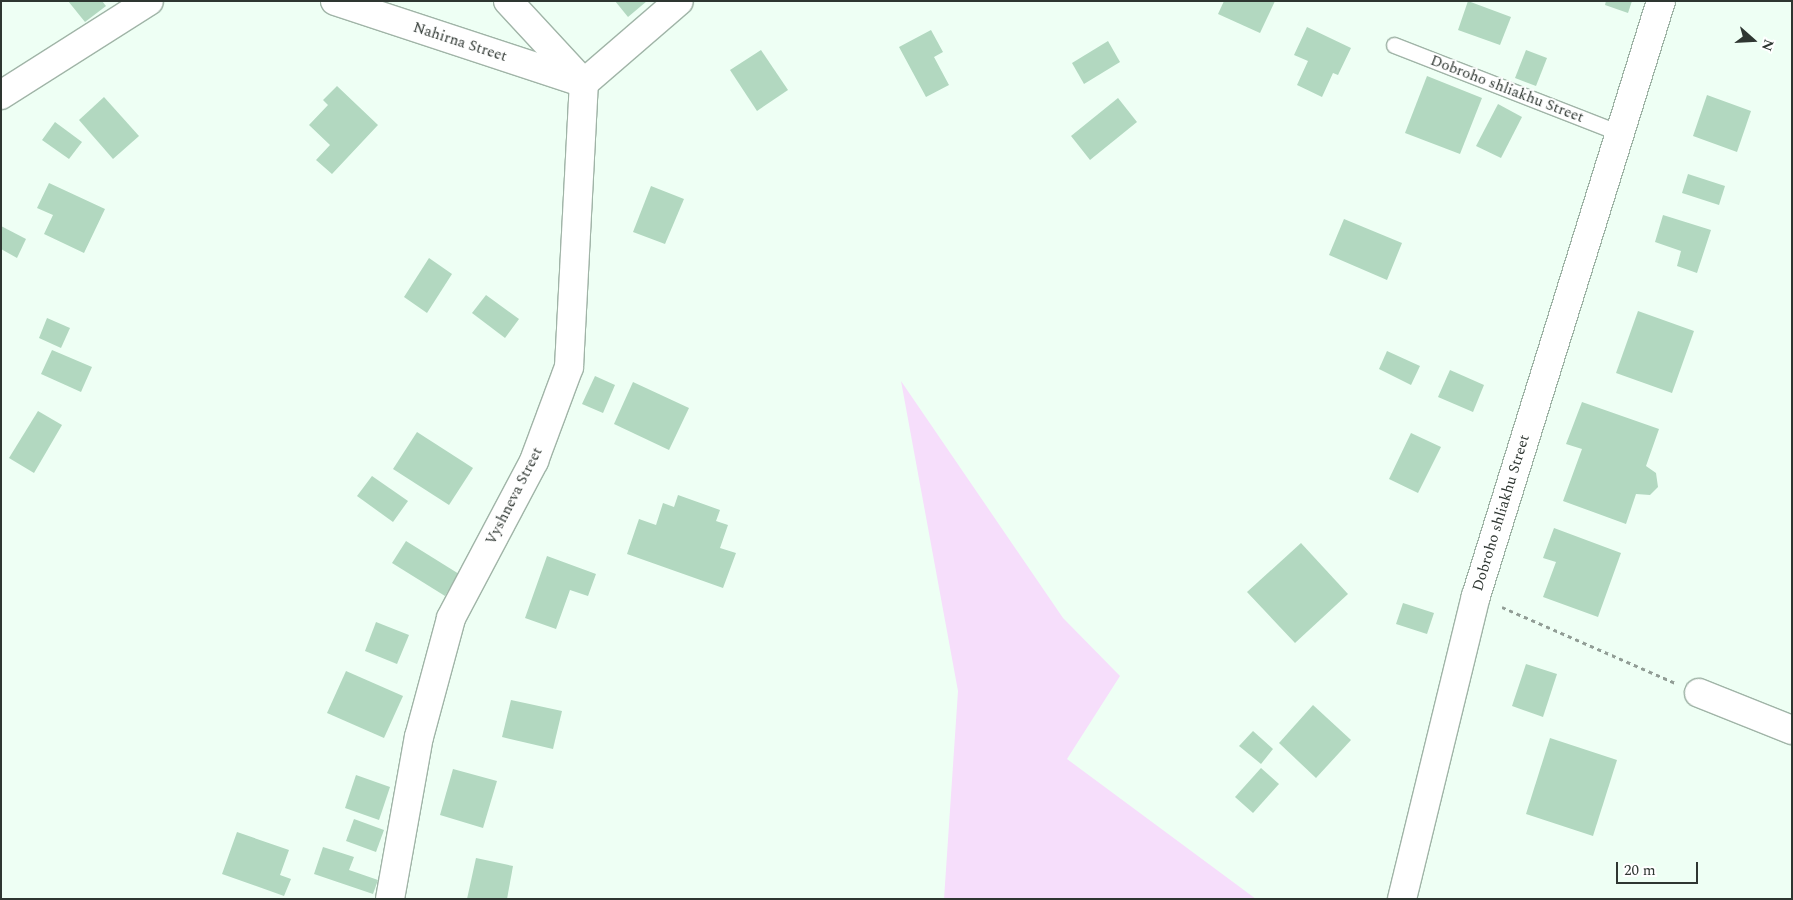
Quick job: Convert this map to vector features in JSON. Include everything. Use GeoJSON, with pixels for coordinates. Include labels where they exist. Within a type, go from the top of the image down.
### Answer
{"type":"FeatureCollection","features":[{"type":"Feature","properties":{"kind":"street"},"geometry":{"type":"LineString","coordinates":[[1,95],[149,1]]}},
{"type":"Feature","properties":{"kind":"street","name":"Nahirna Street"},"geometry":{"type":"LineString","coordinates":[[335,1],[584,83]]}},
{"type":"Feature","properties":{"kind":"street"},"geometry":{"type":"LineString","coordinates":[[508,1],[584,83],[679,1]]}},
{"type":"Feature","properties":{"kind":"street","name":"Dobroho shliakhu Street"},"geometry":{"type":"LineString","coordinates":[[1402,899],[1476,596],[1661,1]]}},
{"type":"Feature","properties":{"kind":"street","name":"Vyshneva Street"},"geometry":{"type":"LineString","coordinates":[[390,899],[419,737],[451,618],[534,461],[569,367],[584,83]]}},
{"type":"Feature","properties":{"kind":"street"},"geometry":{"type":"LineString","coordinates":[[1699,693],[1792,730]]}},
{"type":"Feature","properties":{"kind":"lane","name":"Dobroho shliakhu Street"},"geometry":{"type":"LineString","coordinates":[[1394,44],[1620,133]]}},
{"type":"Feature","properties":{"kind":"path"},"geometry":{"type":"LineString","coordinates":[[1476,596],[1699,693]]}},
{"type":"Feature","properties":{"kind":"shaded area"},"geometry":{"type":"Polygon","coordinates":[[[901,381],[1063,618],[1120,676],[1067,759],[1256,899],[944,899],[958,691],[901,381]]]}},
{"type":"Feature","properties":{"kind":"building"},"geometry":{"type":"Polygon","coordinates":[[[68,1],[102,1],[106,6],[85,22],[68,1]]]}},
{"type":"Feature","properties":{"kind":"building"},"geometry":{"type":"Polygon","coordinates":[[[615,1],[647,1],[628,17],[615,1]]]}},
{"type":"Feature","properties":{"kind":"building"},"geometry":{"type":"Polygon","coordinates":[[[1224,1],[1275,1],[1260,33],[1218,14],[1224,1]]]}},
{"type":"Feature","properties":{"kind":"building"},"geometry":{"type":"Polygon","coordinates":[[[1468,1],[1511,17],[1500,45],[1458,30],[1468,1]]]}},
{"type":"Feature","properties":{"kind":"building"},"geometry":{"type":"Polygon","coordinates":[[[1606,1],[1632,1],[1628,13],[1605,5],[1606,1]]]}},
{"type":"Feature","properties":{"kind":"building"},"geometry":{"type":"Polygon","coordinates":[[[1307,27],[1351,48],[1338,75],[1333,73],[1322,97],[1297,85],[1308,61],[1294,55],[1307,27]]]}},
{"type":"Feature","properties":{"kind":"building"},"geometry":{"type":"Polygon","coordinates":[[[931,30],[943,52],[934,57],[949,85],[926,97],[899,47],[931,30]]]}},
{"type":"Feature","properties":{"kind":"building"},"geometry":{"type":"Polygon","coordinates":[[[1108,41],[1120,62],[1084,84],[1072,63],[1108,41]]]}},
{"type":"Feature","properties":{"kind":"building"},"geometry":{"type":"Polygon","coordinates":[[[761,50],[788,90],[757,111],[730,70],[761,50]]]}},
{"type":"Feature","properties":{"kind":"building"},"geometry":{"type":"Polygon","coordinates":[[[1526,50],[1547,58],[1536,86],[1515,78],[1526,50]]]}},
{"type":"Feature","properties":{"kind":"building"},"geometry":{"type":"Polygon","coordinates":[[[1427,76],[1482,98],[1460,154],[1405,133],[1427,76]]]}},
{"type":"Feature","properties":{"kind":"building"},"geometry":{"type":"Polygon","coordinates":[[[337,86],[378,125],[332,174],[316,160],[330,145],[309,125],[328,105],[323,100],[337,86]]]}},
{"type":"Feature","properties":{"kind":"building"},"geometry":{"type":"Polygon","coordinates":[[[1707,95],[1751,111],[1737,152],[1693,136],[1707,95]]]}},
{"type":"Feature","properties":{"kind":"building"},"geometry":{"type":"Polygon","coordinates":[[[104,97],[139,136],[113,159],[79,120],[104,97]]]}},
{"type":"Feature","properties":{"kind":"building"},"geometry":{"type":"Polygon","coordinates":[[[1118,98],[1137,122],[1090,160],[1071,136],[1118,98]]]}},
{"type":"Feature","properties":{"kind":"building"},"geometry":{"type":"Polygon","coordinates":[[[1498,104],[1522,117],[1501,158],[1476,146],[1498,104]]]}},
{"type":"Feature","properties":{"kind":"building"},"geometry":{"type":"Polygon","coordinates":[[[55,122],[82,142],[69,159],[42,140],[55,122]]]}},
{"type":"Feature","properties":{"kind":"building"},"geometry":{"type":"Polygon","coordinates":[[[1688,174],[1725,186],[1719,205],[1682,193],[1688,174]]]}},
{"type":"Feature","properties":{"kind":"building"},"geometry":{"type":"Polygon","coordinates":[[[49,183],[105,209],[84,253],[44,234],[53,215],[37,208],[49,183]]]}},
{"type":"Feature","properties":{"kind":"building"},"geometry":{"type":"Polygon","coordinates":[[[651,186],[684,199],[665,244],[633,232],[651,186]]]}},
{"type":"Feature","properties":{"kind":"building"},"geometry":{"type":"Polygon","coordinates":[[[1663,215],[1711,230],[1697,273],[1677,266],[1681,251],[1655,242],[1663,215]]]}},
{"type":"Feature","properties":{"kind":"building"},"geometry":{"type":"Polygon","coordinates":[[[1344,219],[1402,243],[1387,280],[1329,255],[1344,219]]]}},
{"type":"Feature","properties":{"kind":"building"},"geometry":{"type":"Polygon","coordinates":[[[1,226],[26,239],[17,258],[1,249],[1,226]]]}},
{"type":"Feature","properties":{"kind":"building"},"geometry":{"type":"Polygon","coordinates":[[[429,258],[452,274],[427,313],[404,297],[429,258]]]}},
{"type":"Feature","properties":{"kind":"building"},"geometry":{"type":"Polygon","coordinates":[[[486,295],[519,319],[505,338],[472,313],[486,295]]]}},
{"type":"Feature","properties":{"kind":"building"},"geometry":{"type":"Polygon","coordinates":[[[1638,311],[1694,331],[1672,393],[1616,373],[1638,311]]]}},
{"type":"Feature","properties":{"kind":"building"},"geometry":{"type":"Polygon","coordinates":[[[47,318],[70,328],[61,348],[39,338],[47,318]]]}},
{"type":"Feature","properties":{"kind":"building"},"geometry":{"type":"Polygon","coordinates":[[[52,350],[92,367],[81,392],[41,374],[52,350]]]}},
{"type":"Feature","properties":{"kind":"building"},"geometry":{"type":"Polygon","coordinates":[[[1387,351],[1420,366],[1411,385],[1379,369],[1387,351]]]}},
{"type":"Feature","properties":{"kind":"building"},"geometry":{"type":"Polygon","coordinates":[[[1450,370],[1484,385],[1473,412],[1438,397],[1450,370]]]}},
{"type":"Feature","properties":{"kind":"building"},"geometry":{"type":"Polygon","coordinates":[[[595,376],[615,385],[603,413],[582,404],[595,376]]]}},
{"type":"Feature","properties":{"kind":"building"},"geometry":{"type":"Polygon","coordinates":[[[633,382],[689,408],[669,450],[614,424],[633,382]]]}},
{"type":"Feature","properties":{"kind":"building"},"geometry":{"type":"Polygon","coordinates":[[[1582,402],[1659,429],[1646,466],[1656,473],[1658,487],[1650,495],[1636,494],[1626,524],[1563,501],[1582,449],[1566,444],[1582,402]]]}},
{"type":"Feature","properties":{"kind":"building"},"geometry":{"type":"Polygon","coordinates":[[[38,411],[62,425],[34,473],[9,458],[38,411]]]}},
{"type":"Feature","properties":{"kind":"building"},"geometry":{"type":"Polygon","coordinates":[[[417,432],[473,468],[449,505],[393,469],[417,432]]]}},
{"type":"Feature","properties":{"kind":"building"},"geometry":{"type":"Polygon","coordinates":[[[1411,433],[1441,447],[1418,493],[1389,479],[1411,433]]]}},
{"type":"Feature","properties":{"kind":"building"},"geometry":{"type":"Polygon","coordinates":[[[372,476],[408,501],[393,522],[357,496],[372,476]]]}},
{"type":"Feature","properties":{"kind":"building"},"geometry":{"type":"Polygon","coordinates":[[[678,495],[720,510],[716,521],[728,525],[720,548],[736,553],[723,588],[627,554],[639,519],[656,525],[663,503],[674,507],[678,495]]]}},
{"type":"Feature","properties":{"kind":"building"},"geometry":{"type":"Polygon","coordinates":[[[1554,528],[1621,553],[1598,617],[1543,597],[1556,562],[1543,558],[1554,528]]]}},
{"type":"Feature","properties":{"kind":"building"},"geometry":{"type":"Polygon","coordinates":[[[406,541],[459,574],[445,596],[392,563],[406,541]]]}},
{"type":"Feature","properties":{"kind":"building"},"geometry":{"type":"Polygon","coordinates":[[[1301,543],[1348,594],[1295,643],[1247,592],[1301,543]]]}},
{"type":"Feature","properties":{"kind":"building"},"geometry":{"type":"Polygon","coordinates":[[[547,556],[596,574],[588,596],[570,590],[556,629],[525,618],[547,556]]]}},
{"type":"Feature","properties":{"kind":"building"},"geometry":{"type":"Polygon","coordinates":[[[1403,603],[1434,613],[1427,634],[1396,624],[1403,603]]]}},
{"type":"Feature","properties":{"kind":"building"},"geometry":{"type":"Polygon","coordinates":[[[376,622],[409,635],[397,664],[365,651],[376,622]]]}},
{"type":"Feature","properties":{"kind":"building"},"geometry":{"type":"Polygon","coordinates":[[[1526,664],[1557,674],[1543,717],[1512,706],[1526,664]]]}},
{"type":"Feature","properties":{"kind":"building"},"geometry":{"type":"Polygon","coordinates":[[[346,671],[403,696],[384,738],[327,713],[346,671]]]}},
{"type":"Feature","properties":{"kind":"building"},"geometry":{"type":"Polygon","coordinates":[[[511,700],[562,711],[553,749],[502,737],[511,700]]]}},
{"type":"Feature","properties":{"kind":"building"},"geometry":{"type":"Polygon","coordinates":[[[1313,705],[1351,740],[1316,778],[1279,743],[1313,705]]]}},
{"type":"Feature","properties":{"kind":"building"},"geometry":{"type":"Polygon","coordinates":[[[1253,731],[1273,749],[1261,764],[1239,746],[1253,731]]]}},
{"type":"Feature","properties":{"kind":"building"},"geometry":{"type":"Polygon","coordinates":[[[1550,738],[1617,760],[1593,836],[1526,814],[1550,738]]]}},
{"type":"Feature","properties":{"kind":"building"},"geometry":{"type":"Polygon","coordinates":[[[1261,768],[1279,784],[1253,813],[1235,797],[1261,768]]]}},
{"type":"Feature","properties":{"kind":"building"},"geometry":{"type":"Polygon","coordinates":[[[453,769],[497,781],[483,828],[440,815],[453,769]]]}},
{"type":"Feature","properties":{"kind":"building"},"geometry":{"type":"Polygon","coordinates":[[[356,775],[390,787],[379,820],[345,808],[356,775]]]}},
{"type":"Feature","properties":{"kind":"building"},"geometry":{"type":"Polygon","coordinates":[[[354,819],[384,830],[376,852],[346,841],[354,819]]]}},
{"type":"Feature","properties":{"kind":"building"},"geometry":{"type":"Polygon","coordinates":[[[237,832],[289,850],[280,875],[291,879],[284,896],[222,874],[237,832]]]}},
{"type":"Feature","properties":{"kind":"building"},"geometry":{"type":"Polygon","coordinates":[[[323,847],[354,857],[349,870],[378,880],[373,894],[314,874],[323,847]]]}},
{"type":"Feature","properties":{"kind":"building"},"geometry":{"type":"Polygon","coordinates":[[[476,858],[513,866],[507,899],[467,899],[476,858]]]}}]}
